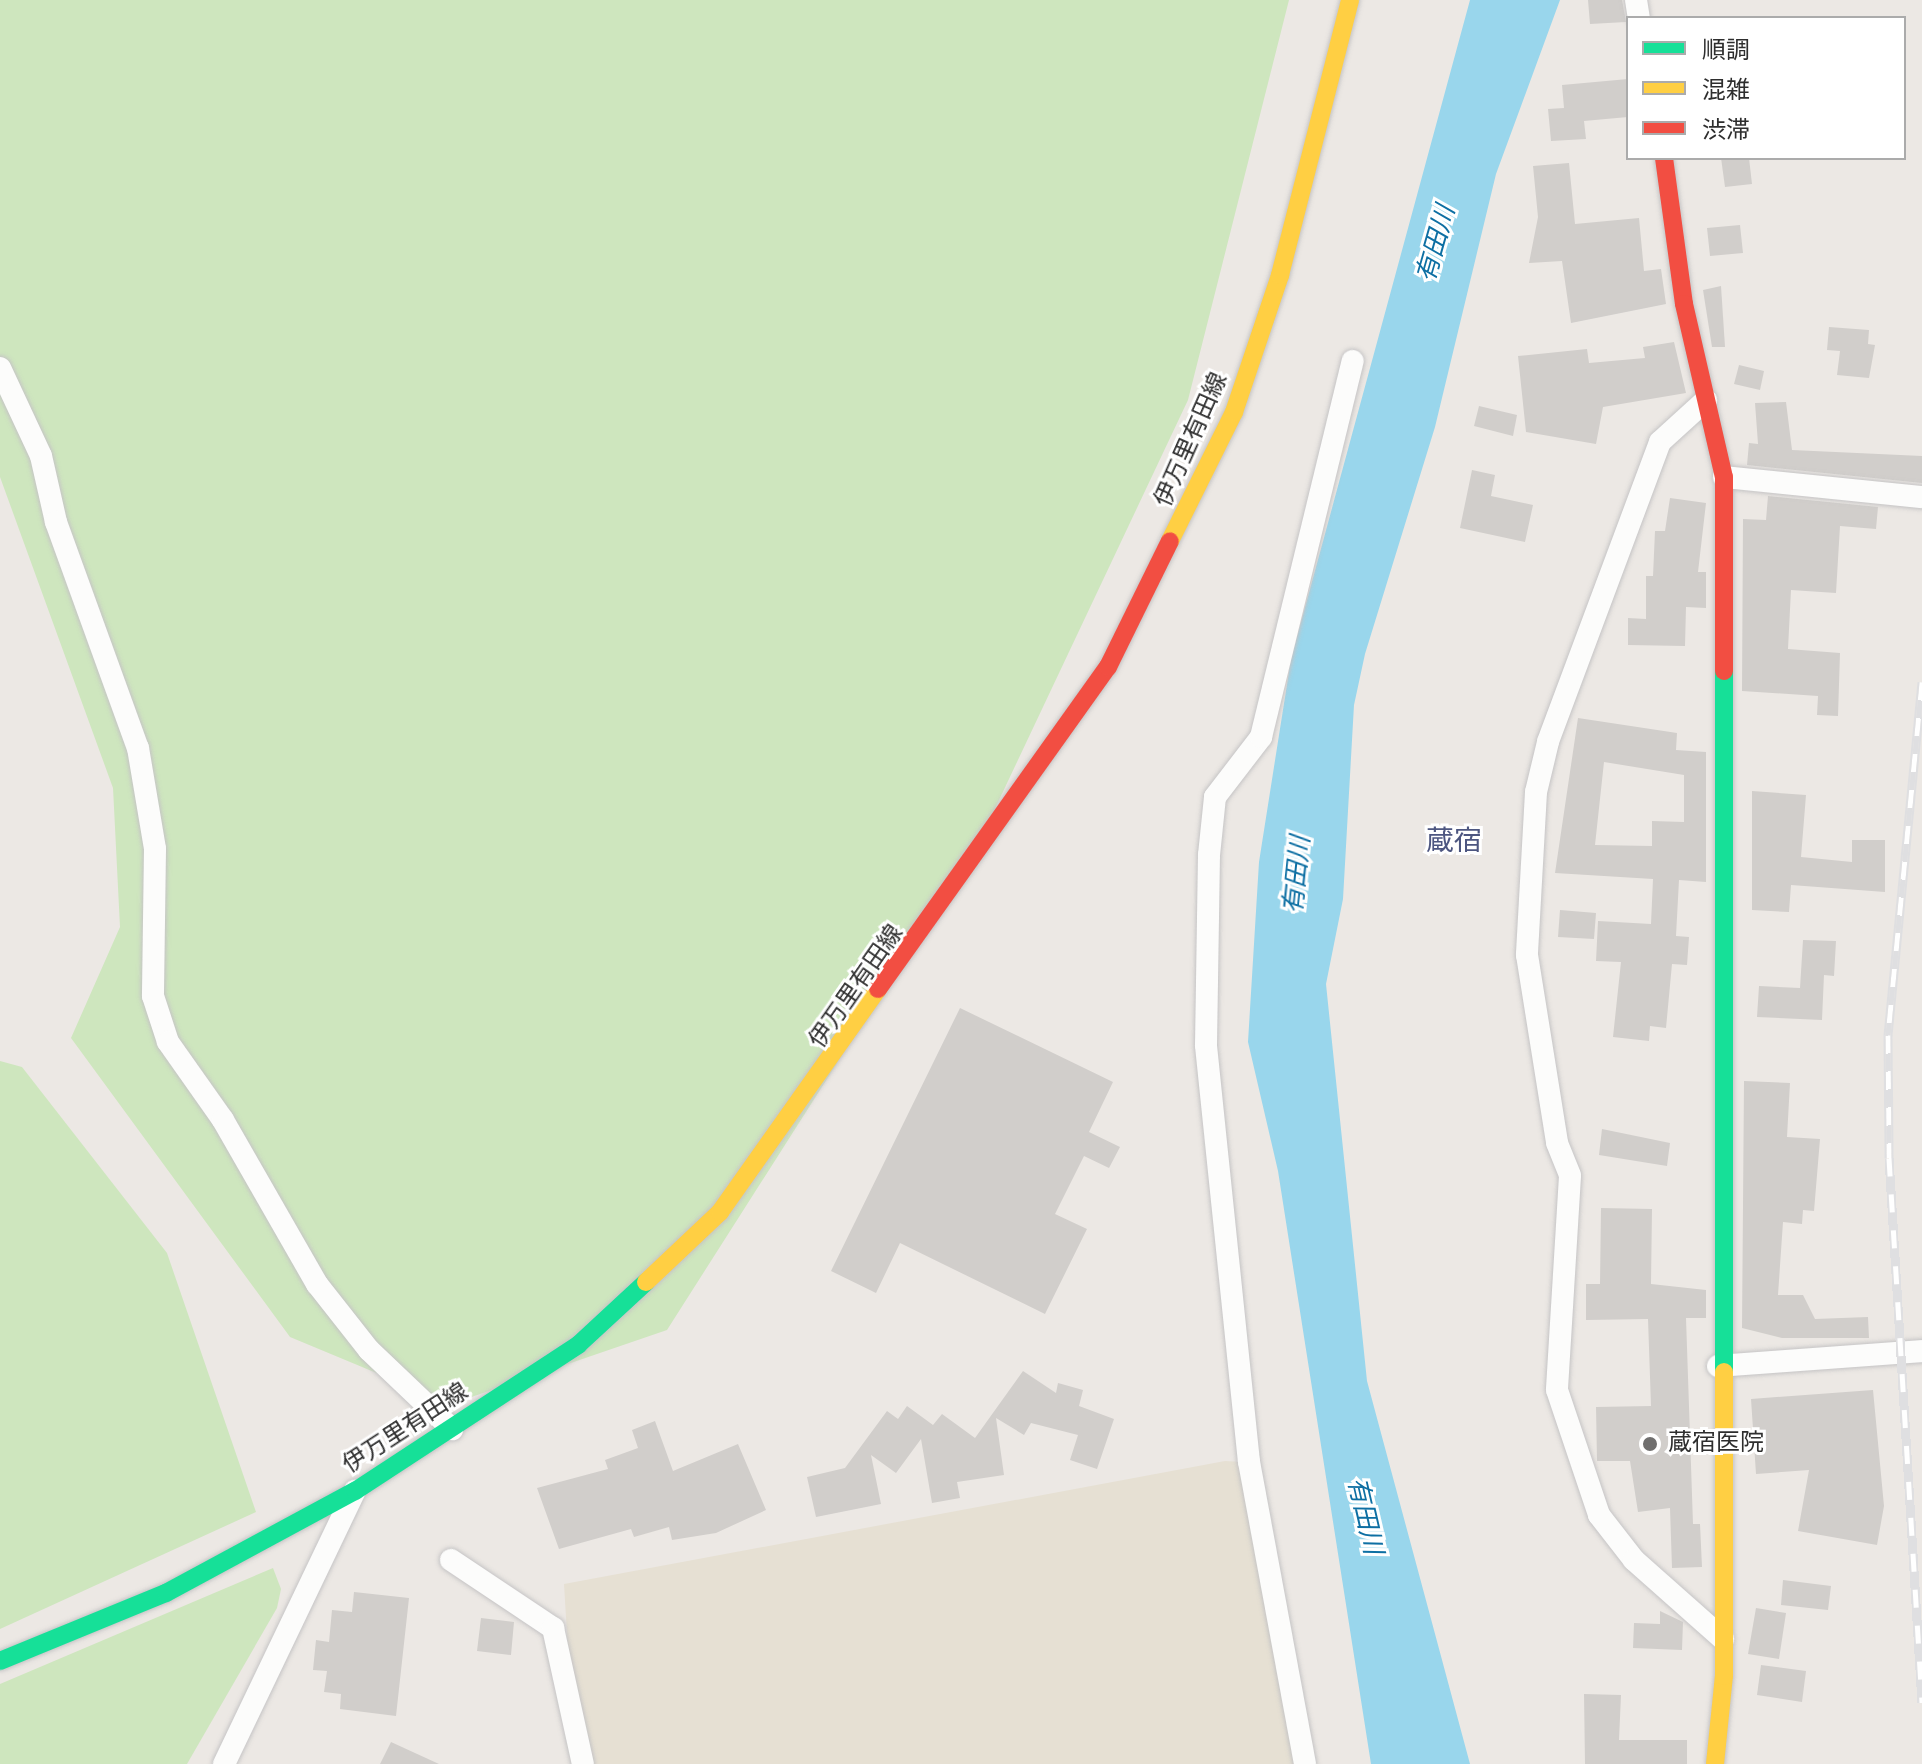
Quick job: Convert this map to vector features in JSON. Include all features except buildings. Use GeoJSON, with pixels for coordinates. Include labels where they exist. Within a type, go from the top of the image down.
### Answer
{"type":"FeatureCollection","features":[{"type":"Feature","properties":{"kind":"main road","name":"伊万里有田線"},"geometry":{"type":"LineString","coordinates":[[0,1661],[166,1593],[355,1491],[578,1345],[720,1212],[1101,679],[1234,412],[1280,275],[1350,0]]}},
{"type":"Feature","properties":{"kind":"main road"},"geometry":{"type":"LineString","coordinates":[[1664,160],[1706,400],[1724,477],[1718,1366],[1723,1639],[1715,1764]]}},
{"type":"Feature","properties":{"kind":"street"},"geometry":{"type":"LineString","coordinates":[[1305,1764],[1249,1462],[1206,1045],[1209,855],[1215,797],[1261,737],[1353,361]]}},
{"type":"Feature","properties":{"kind":"street"},"geometry":{"type":"LineString","coordinates":[[0,368],[41,456],[56,522],[138,748],[155,849],[153,996],[168,1042],[223,1120],[317,1284],[369,1350],[452,1429]]}},
{"type":"Feature","properties":{"kind":"street"},"geometry":{"type":"LineString","coordinates":[[1706,400],[1660,442],[1548,742],[1536,792],[1527,955],[1557,1143],[1570,1176],[1557,1390],[1599,1515],[1634,1560],[1723,1639]]}},
{"type":"Feature","properties":{"kind":"street"},"geometry":{"type":"LineString","coordinates":[[1724,477],[1922,497]]}},
{"type":"Feature","properties":{"kind":"street"},"geometry":{"type":"LineString","coordinates":[[1718,1366],[1922,1351]]}},
{"type":"Feature","properties":{"kind":"street"},"geometry":{"type":"LineString","coordinates":[[224,1764],[355,1491]]}},
{"type":"Feature","properties":{"kind":"street"},"geometry":{"type":"LineString","coordinates":[[451,1560],[553,1628],[583,1764]]}},
{"type":"Feature","properties":{"kind":"shaded area"},"geometry":{"type":"Polygon","coordinates":[[[1225,1461],[1243,1462],[1296,1764],[594,1764],[568,1650],[564,1584],[1225,1461]]]}},
{"type":"Feature","properties":{"kind":"green space"},"geometry":{"type":"Polygon","coordinates":[[[0,0],[1289,0],[1188,400],[983,834],[667,1330],[451,1404],[290,1337],[71,1038],[120,927],[113,788],[0,477],[0,0]]]}},
{"type":"Feature","properties":{"kind":"green space"},"geometry":{"type":"Polygon","coordinates":[[[0,1061],[22,1067],[167,1253],[256,1512],[0,1629],[0,1061]]]}},
{"type":"Feature","properties":{"kind":"green space"},"geometry":{"type":"Polygon","coordinates":[[[273,1568],[281,1589],[277,1608],[187,1764],[0,1764],[0,1684],[273,1568]]]}},
{"type":"Feature","properties":{"kind":"water","name":"有田川"},"geometry":{"type":"Polygon","coordinates":[[[1470,0],[1560,0],[1496,174],[1435,427],[1365,654],[1354,705],[1343,899],[1326,984],[1367,1381],[1470,1764],[1371,1764],[1278,1171],[1248,1042],[1259,862],[1291,659],[1470,0]]]}},
{"type":"Feature","properties":{"kind":"railway"},"geometry":{"type":"LineString","coordinates":[[1922,682],[1888,1035],[1889,1158],[1922,1702]]}},
{"type":"Feature","properties":{"kind":"traffic: fast"},"geometry":{"type":"LineString","coordinates":[[1724,671],[1724,1372]]}},
{"type":"Feature","properties":{"kind":"traffic: fast"},"geometry":{"type":"LineString","coordinates":[[0,1661],[166,1593],[355,1491],[578,1345],[646,1282]]}},
{"type":"Feature","properties":{"kind":"traffic: slow"},"geometry":{"type":"LineString","coordinates":[[1170,541],[1234,412],[1280,275],[1350,0]]}},
{"type":"Feature","properties":{"kind":"traffic: slow"},"geometry":{"type":"LineString","coordinates":[[646,1282],[720,1212],[878,989]]}},
{"type":"Feature","properties":{"kind":"traffic: slow"},"geometry":{"type":"LineString","coordinates":[[1715,1764],[1724,1676],[1724,1372]]}},
{"type":"Feature","properties":{"kind":"traffic: jam"},"geometry":{"type":"LineString","coordinates":[[1664,160],[1684,304],[1724,477],[1724,671]]}},
{"type":"Feature","properties":{"kind":"traffic: jam"},"geometry":{"type":"LineString","coordinates":[[878,989],[1108,667],[1170,541]]}},
{"type":"Feature","properties":{"kind":"place","name":"蔵宿医院"},"geometry":{"type":"Point","coordinates":[1650,1444]}},
{"type":"Feature","properties":{"kind":"district","name":"蔵宿"},"geometry":{"type":"Point","coordinates":[1454,842]}}]}
